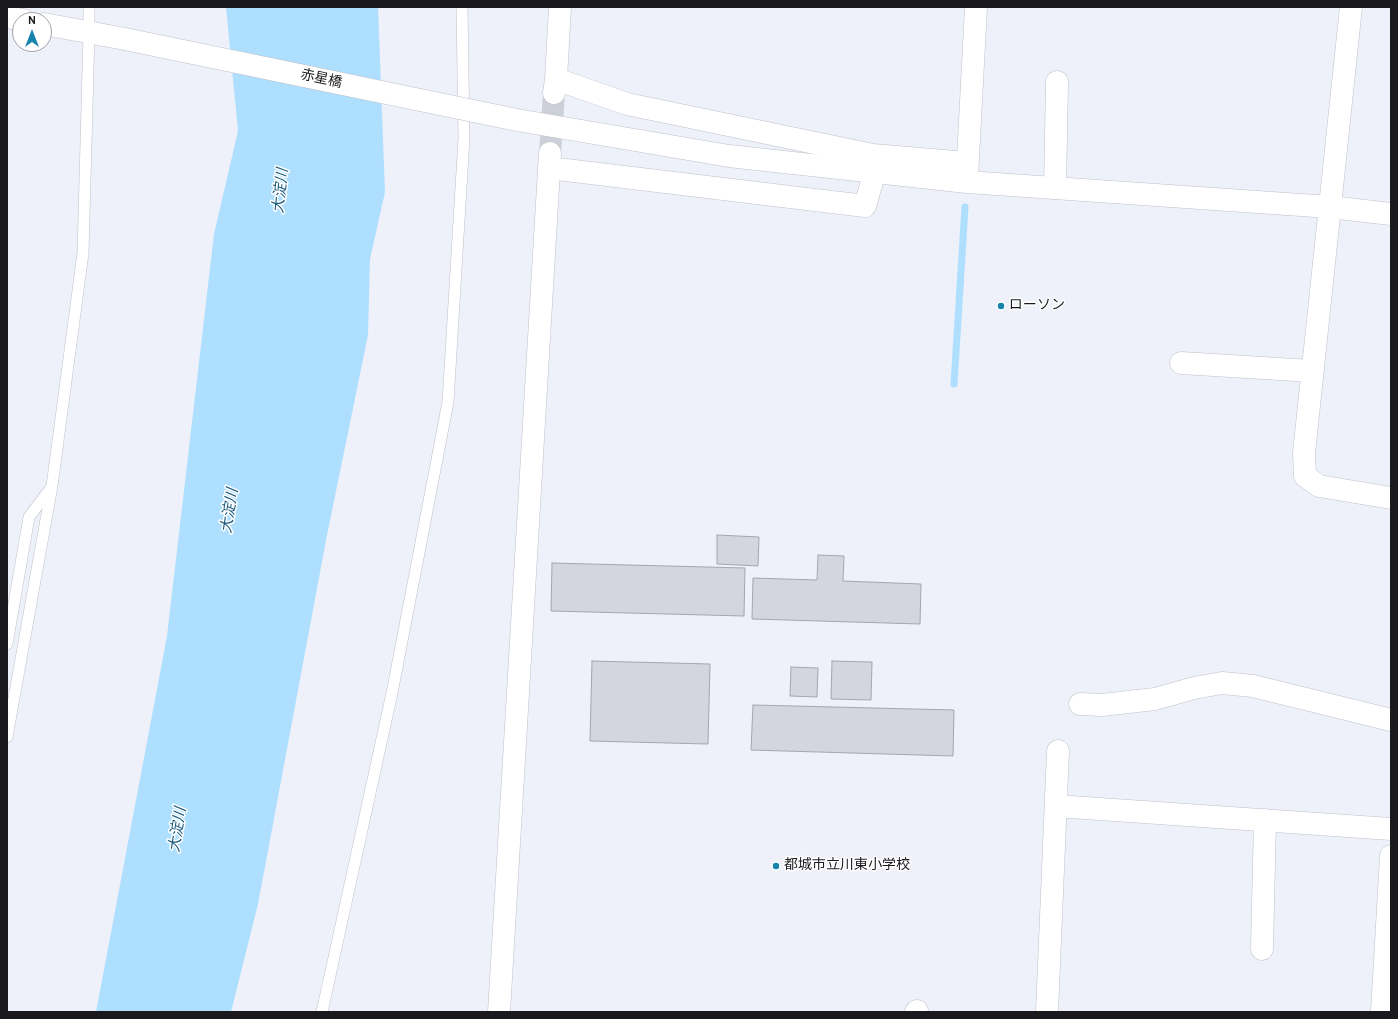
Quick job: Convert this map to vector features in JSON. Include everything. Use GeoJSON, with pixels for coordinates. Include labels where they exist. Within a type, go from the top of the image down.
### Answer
{"type":"FeatureCollection","features":[{"type":"Feature","properties":{"kind":"street"},"geometry":{"type":"LineString","coordinates":[[560,7],[555,86],[627,104],[873,155],[1055,188],[1330,207],[1391,214]]}},
{"type":"Feature","properties":{"kind":"street"},"geometry":{"type":"LineString","coordinates":[[967,172],[976,7]]}},
{"type":"Feature","properties":{"kind":"street"},"geometry":{"type":"LineString","coordinates":[[1351,7],[1312,371],[1304,453],[1305,476],[1319,486],[1391,498]]}},
{"type":"Feature","properties":{"kind":"street","name":"赤星橋"},"geometry":{"type":"LineString","coordinates":[[52,26],[125,39],[517,120],[729,156],[875,171],[967,172]]}},
{"type":"Feature","properties":{"kind":"street"},"geometry":{"type":"LineString","coordinates":[[1055,188],[1057,82]]}},
{"type":"Feature","properties":{"kind":"street"},"geometry":{"type":"LineString","coordinates":[[499,1012],[549,160],[865,206],[875,171]]}},
{"type":"Feature","properties":{"kind":"street"},"geometry":{"type":"LineString","coordinates":[[1181,363],[1312,371]]}},
{"type":"Feature","properties":{"kind":"street"},"geometry":{"type":"LineString","coordinates":[[1080,704],[1102,705],[1155,699],[1194,688],[1222,683],[1253,686],[1391,720]]}},
{"type":"Feature","properties":{"kind":"street"},"geometry":{"type":"LineString","coordinates":[[1047,1012],[1058,752]]}},
{"type":"Feature","properties":{"kind":"street"},"geometry":{"type":"LineString","coordinates":[[1056,806],[1391,828]]}},
{"type":"Feature","properties":{"kind":"street"},"geometry":{"type":"LineString","coordinates":[[1262,949],[1265,820]]}},
{"type":"Feature","properties":{"kind":"street"},"geometry":{"type":"LineString","coordinates":[[1382,1012],[1391,856]]}},
{"type":"Feature","properties":{"kind":"lane"},"geometry":{"type":"LineString","coordinates":[[7,738],[52,486],[82,253],[89,7]]}},
{"type":"Feature","properties":{"kind":"lane"},"geometry":{"type":"LineString","coordinates":[[322,1012],[392,693],[448,402],[464,138],[462,7]]}},
{"type":"Feature","properties":{"kind":"lane"},"geometry":{"type":"LineString","coordinates":[[7,644],[29,517],[52,486]]}},
{"type":"Feature","properties":{"kind":"water","name":"大淀川"},"geometry":{"type":"Polygon","coordinates":[[[226,7],[378,7],[385,192],[370,259],[368,335],[327,535],[258,904],[231,1012],[96,1012],[167,636],[214,234],[238,131],[226,7]]]}},
{"type":"Feature","properties":{"kind":"building"},"geometry":{"type":"Polygon","coordinates":[[[717,535],[759,537],[758,566],[717,564],[717,535]]]}},
{"type":"Feature","properties":{"kind":"building"},"geometry":{"type":"Polygon","coordinates":[[[818,555],[844,556],[843,581],[921,584],[920,624],[752,619],[753,578],[817,580],[818,555]]]}},
{"type":"Feature","properties":{"kind":"building"},"geometry":{"type":"Polygon","coordinates":[[[552,563],[745,568],[744,616],[551,611],[552,563]]]}},
{"type":"Feature","properties":{"kind":"building"},"geometry":{"type":"Polygon","coordinates":[[[592,661],[710,664],[708,744],[590,741],[592,661]]]}},
{"type":"Feature","properties":{"kind":"building"},"geometry":{"type":"Polygon","coordinates":[[[832,661],[872,662],[871,700],[831,699],[832,661]]]}},
{"type":"Feature","properties":{"kind":"building"},"geometry":{"type":"Polygon","coordinates":[[[791,667],[818,668],[817,697],[790,696],[791,667]]]}},
{"type":"Feature","properties":{"kind":"building"},"geometry":{"type":"Polygon","coordinates":[[[753,705],[954,710],[953,756],[751,750],[753,705]]]}},
{"type":"Feature","properties":{"kind":"waterway"},"geometry":{"type":"LineString","coordinates":[[954,384],[965,207]]}},
{"type":"Feature","properties":{"kind":"tunnel"},"geometry":{"type":"LineString","coordinates":[[550,153],[554,93]]}},
{"type":"Feature","properties":{"kind":"place","name":"ローソン"},"geometry":{"type":"Point","coordinates":[1001,306]}},
{"type":"Feature","properties":{"kind":"place","name":"都城市立川東小学校"},"geometry":{"type":"Point","coordinates":[776,866]}}]}
